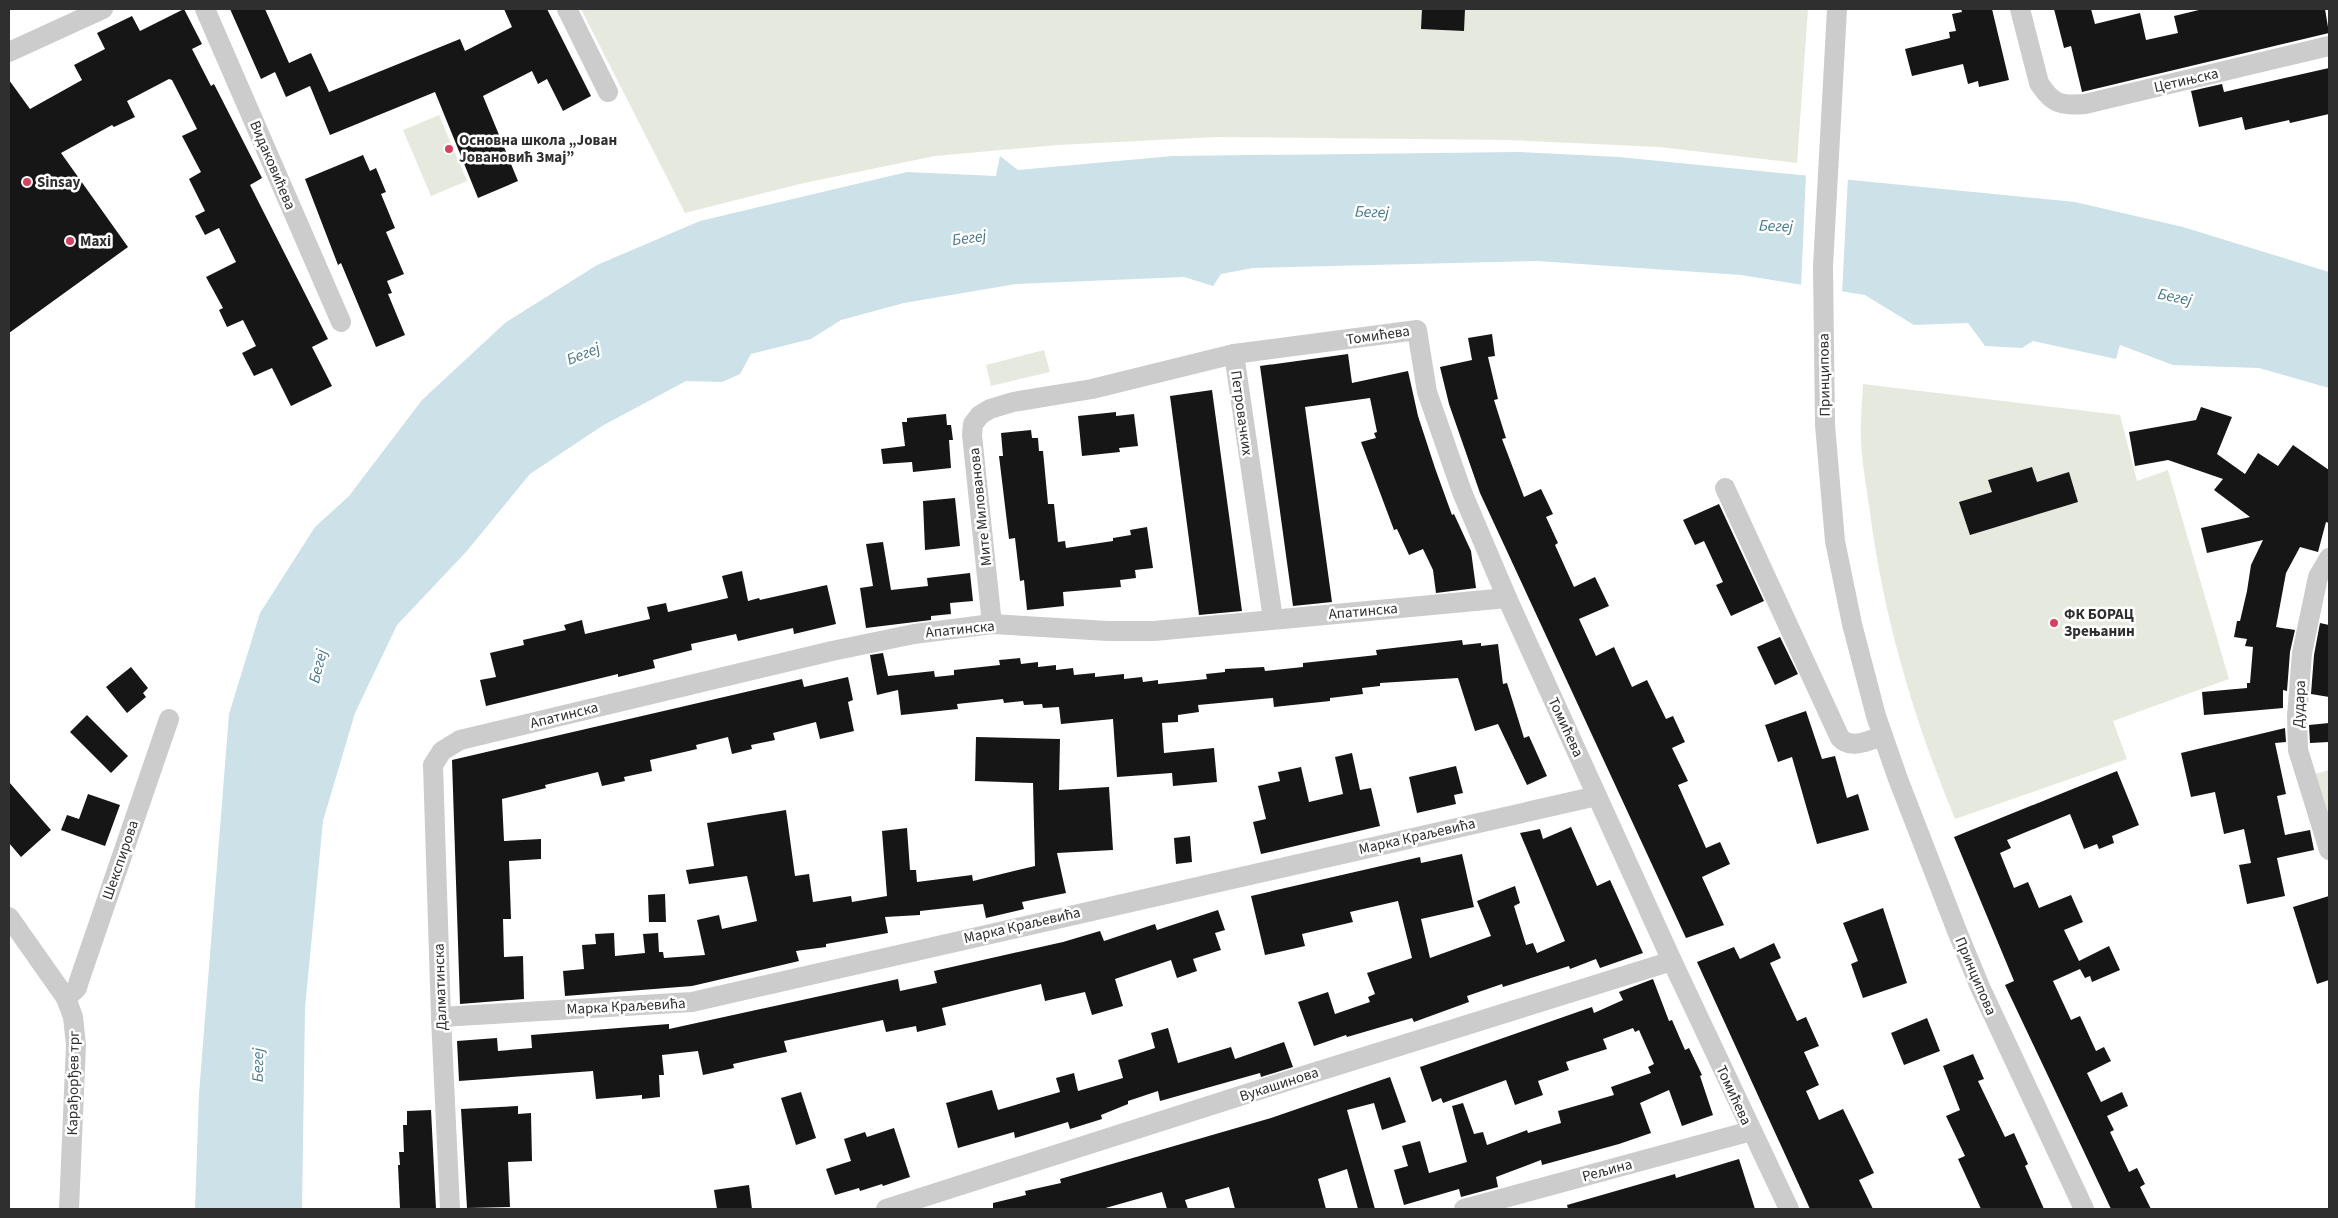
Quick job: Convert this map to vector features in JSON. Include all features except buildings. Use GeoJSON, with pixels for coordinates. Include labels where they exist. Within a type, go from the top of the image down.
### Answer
{"type":"FeatureCollection","features":[{"type":"Feature","properties":{"kind":"street"},"geometry":{"type":"LineString","coordinates":[[9,52],[103,9]]}},
{"type":"Feature","properties":{"kind":"street","name":"Видаковићева"},"geometry":{"type":"LineString","coordinates":[[205,9],[341,322]]}},
{"type":"Feature","properties":{"kind":"street"},"geometry":{"type":"LineString","coordinates":[[567,9],[608,92]]}},
{"type":"Feature","properties":{"kind":"street","name":"Принципова"},"geometry":{"type":"LineString","coordinates":[[1838,9],[1823,266],[1824,425],[1835,541],[1852,624],[1883,736],[1972,969],[2084,1209]]}},
{"type":"Feature","properties":{"kind":"street","name":"Цетињска"},"geometry":{"type":"LineString","coordinates":[[2020,9],[2034,69],[2045,93],[2055,101],[2065,105],[2085,104],[2329,46]]}},
{"type":"Feature","properties":{"kind":"street","name":"Томићева"},"geometry":{"type":"LineString","coordinates":[[1234,354],[1417,330],[1427,392],[1462,492],[1507,598],[1672,961],[1789,1209]]}},
{"type":"Feature","properties":{"kind":"street","name":"Петровачких"},"geometry":{"type":"LineString","coordinates":[[1000,406],[1092,389],[1234,354],[1272,619]]}},
{"type":"Feature","properties":{"kind":"street","name":"Мите Милованова"},"geometry":{"type":"LineString","coordinates":[[992,624],[972,429],[980,415],[1000,406]]}},
{"type":"Feature","properties":{"kind":"street"},"geometry":{"type":"LineString","coordinates":[[1725,488],[1840,738],[1852,745],[1883,736]]}},
{"type":"Feature","properties":{"kind":"street","name":"Дудара"},"geometry":{"type":"LineString","coordinates":[[2329,558],[2318,578],[2302,652],[2297,716],[2298,750],[2329,850]]}},
{"type":"Feature","properties":{"kind":"street","name":"Апатинска"},"geometry":{"type":"LineString","coordinates":[[433,764],[442,751],[460,740],[877,641],[992,624],[1108,632],[1154,631],[1507,598]]}},
{"type":"Feature","properties":{"kind":"street","name":"Шекспирова"},"geometry":{"type":"LineString","coordinates":[[66,998],[76,988],[79,981],[168,720]]}},
{"type":"Feature","properties":{"kind":"street","name":"Далматинска"},"geometry":{"type":"LineString","coordinates":[[433,764],[441,1017],[450,1209]]}},
{"type":"Feature","properties":{"kind":"street","name":"Марка Краљевића"},"geometry":{"type":"LineString","coordinates":[[441,1017],[692,1002],[1597,796]]}},
{"type":"Feature","properties":{"kind":"street","name":"Карађорђев трг"},"geometry":{"type":"LineString","coordinates":[[9,917],[66,998],[73,1017],[76,1045],[69,1209]]}},
{"type":"Feature","properties":{"kind":"street","name":"Вукашинова"},"geometry":{"type":"LineString","coordinates":[[886,1209],[1672,961]]}},
{"type":"Feature","properties":{"kind":"street","name":"Рељина"},"geometry":{"type":"LineString","coordinates":[[1464,1209],[1751,1131]]}},
{"type":"Feature","properties":{"kind":"shaded area"},"geometry":{"type":"Polygon","coordinates":[[[581,9],[1808,9],[1797,163],[1659,147],[1508,140],[1217,137],[1058,145],[935,156],[804,183],[685,213],[581,9]]]}},
{"type":"Feature","properties":{"kind":"shaded area"},"geometry":{"type":"Polygon","coordinates":[[[439,115],[467,181],[431,196],[403,130],[439,115]]]}},
{"type":"Feature","properties":{"kind":"shaded area"},"geometry":{"type":"Polygon","coordinates":[[[1044,350],[1050,372],[991,386],[986,365],[1044,350]]]}},
{"type":"Feature","properties":{"kind":"shaded area"},"geometry":{"type":"Polygon","coordinates":[[[1863,384],[2120,415],[2137,481],[2168,470],[2229,679],[2113,721],[2127,759],[1955,819],[1914,707],[1902,669],[1883,592],[1862,459],[1863,384]]]}},
{"type":"Feature","properties":{"kind":"shaded area"},"geometry":{"type":"Polygon","coordinates":[[[2329,770],[2329,828],[2312,775],[2329,770]]]}},
{"type":"Feature","properties":{"kind":"water","name":"Бегеј"},"geometry":{"type":"Polygon","coordinates":[[[1519,152],[1619,157],[2075,202],[2183,227],[2329,272],[2329,388],[2259,368],[2173,365],[2120,345],[2116,359],[2033,341],[2022,348],[1985,346],[1968,323],[1914,325],[1865,295],[1741,275],[1537,261],[1253,268],[1221,274],[1213,286],[1184,277],[1016,284],[904,303],[841,320],[811,339],[751,354],[740,374],[722,382],[686,381],[602,426],[530,474],[466,552],[397,625],[355,713],[323,821],[305,1008],[302,1209],[195,1209],[199,1094],[229,714],[260,613],[315,527],[349,496],[422,400],[505,323],[597,265],[700,221],[907,172],[996,176],[1000,156],[1018,170],[1173,156],[1519,152]]]}},
{"type":"Feature","properties":{"kind":"pier"},"geometry":{"type":"Polygon","coordinates":[[[1806,173],[1848,177],[1842,294],[1801,287],[1806,173]]]}},
{"type":"Feature","properties":{"kind":"place","name":"Основна школа „Јован Јовановић Змај”"},"geometry":{"type":"Point","coordinates":[449,149]}},
{"type":"Feature","properties":{"kind":"place","name":"Sinsay"},"geometry":{"type":"Point","coordinates":[27,182]}},
{"type":"Feature","properties":{"kind":"place","name":"Maxi"},"geometry":{"type":"Point","coordinates":[70,241]}},
{"type":"Feature","properties":{"kind":"place","name":"ФК БОРАЦ Зрењанин"},"geometry":{"type":"Point","coordinates":[2054,623]}}]}
